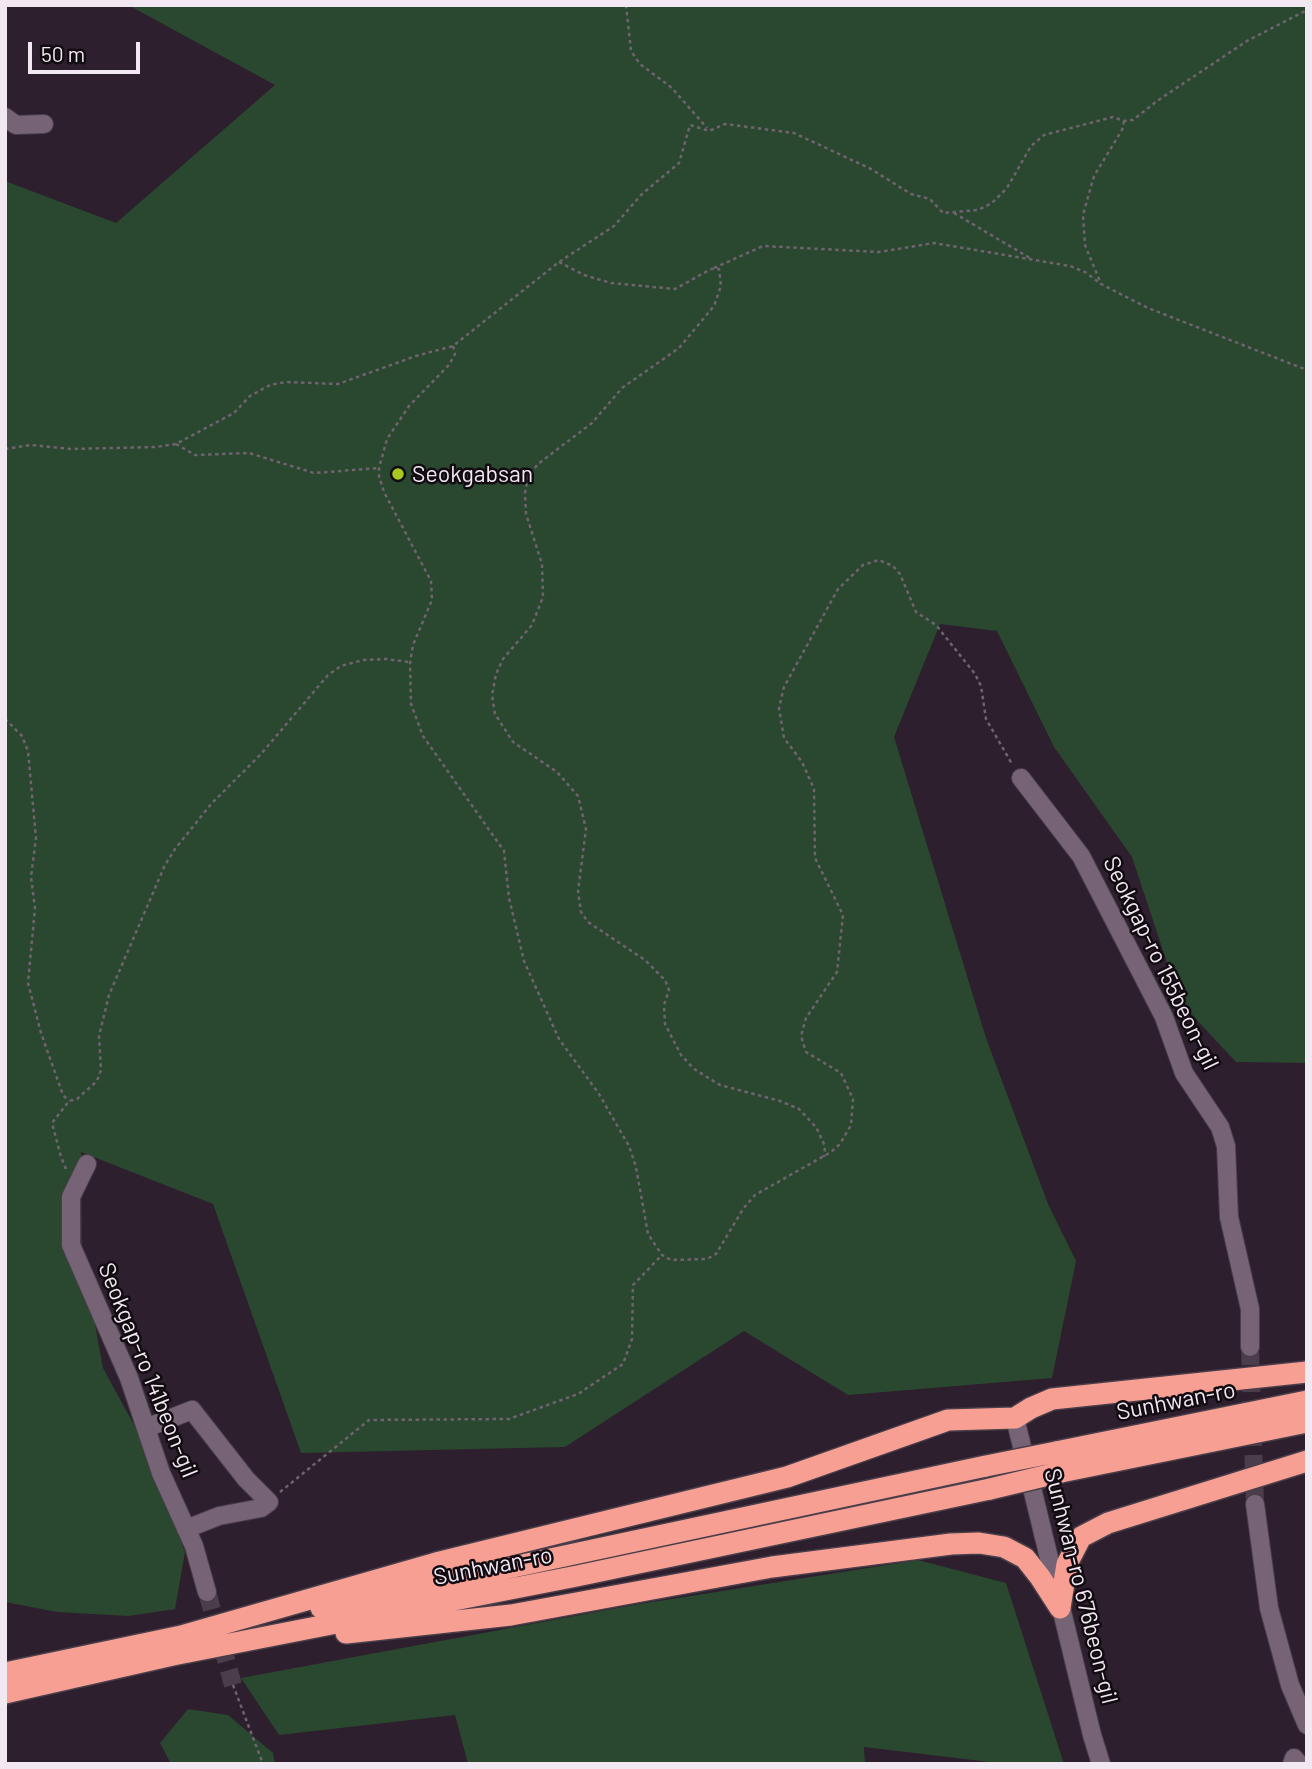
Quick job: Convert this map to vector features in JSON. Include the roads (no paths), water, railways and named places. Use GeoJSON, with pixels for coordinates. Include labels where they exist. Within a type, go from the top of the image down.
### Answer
{"type":"FeatureCollection","features":[{"type":"Feature","properties":{"kind":"highway"},"geometry":{"type":"LineString","coordinates":[[174,1646],[436,1563],[787,1477],[948,1420],[1016,1418],[1052,1399],[1307,1372]]}},
{"type":"Feature","properties":{"kind":"highway","name":"Sunhwan-ro"},"geometry":{"type":"LineString","coordinates":[[5,1673],[577,1576],[990,1489],[1058,1462],[1307,1401]]}},
{"type":"Feature","properties":{"kind":"highway","name":"Sunhwan-ro"},"geometry":{"type":"LineString","coordinates":[[5,1693],[174,1646],[426,1587],[986,1466],[1058,1462],[1307,1422]]}},
{"type":"Feature","properties":{"kind":"highway"},"geometry":{"type":"LineString","coordinates":[[1060,1608],[1067,1564],[1081,1537],[1108,1522],[1307,1461]]}},
{"type":"Feature","properties":{"kind":"highway"},"geometry":{"type":"LineString","coordinates":[[174,1646],[511,1615],[772,1567],[951,1544],[979,1543],[1003,1547],[1025,1558],[1060,1608]]}},
{"type":"Feature","properties":{"kind":"street"},"geometry":{"type":"LineString","coordinates":[[5,117],[16,125],[44,124]]}},
{"type":"Feature","properties":{"kind":"street","name":"Seokgap-ro 155beon-gil"},"geometry":{"type":"LineString","coordinates":[[1021,778],[1081,856],[1164,1017],[1184,1073],[1220,1127],[1226,1146],[1229,1217],[1250,1309],[1250,1347]]}},
{"type":"Feature","properties":{"kind":"street","name":"Seokgap-ro 141beon-gil"},"geometry":{"type":"LineString","coordinates":[[87,1164],[71,1197],[71,1245],[129,1378],[161,1473],[194,1546],[207,1592]]}},
{"type":"Feature","properties":{"kind":"street"},"geometry":{"type":"LineString","coordinates":[[146,1428],[192,1410],[246,1479],[269,1502],[261,1508],[219,1516],[186,1529]]}},
{"type":"Feature","properties":{"kind":"street","name":"Sunhwan-ro 676beon-gil"},"geometry":{"type":"LineString","coordinates":[[1016,1418],[1091,1735],[1101,1764]]}},
{"type":"Feature","properties":{"kind":"street"},"geometry":{"type":"LineString","coordinates":[[1255,1504],[1269,1608],[1290,1685],[1307,1724]]}},
{"type":"Feature","properties":{"kind":"street"},"geometry":{"type":"LineString","coordinates":[[1292,1764],[1294,1758],[1299,1764]]}},
{"type":"Feature","properties":{"kind":"tunnel"},"geometry":{"type":"LineString","coordinates":[[1250,1347],[1255,1504]]}},
{"type":"Feature","properties":{"kind":"tunnel"},"geometry":{"type":"LineString","coordinates":[[207,1592],[233,1685]]}},
{"type":"Feature","properties":{"kind":"place","name":"Seokgabsan"},"geometry":{"type":"Point","coordinates":[398,474]}}]}
